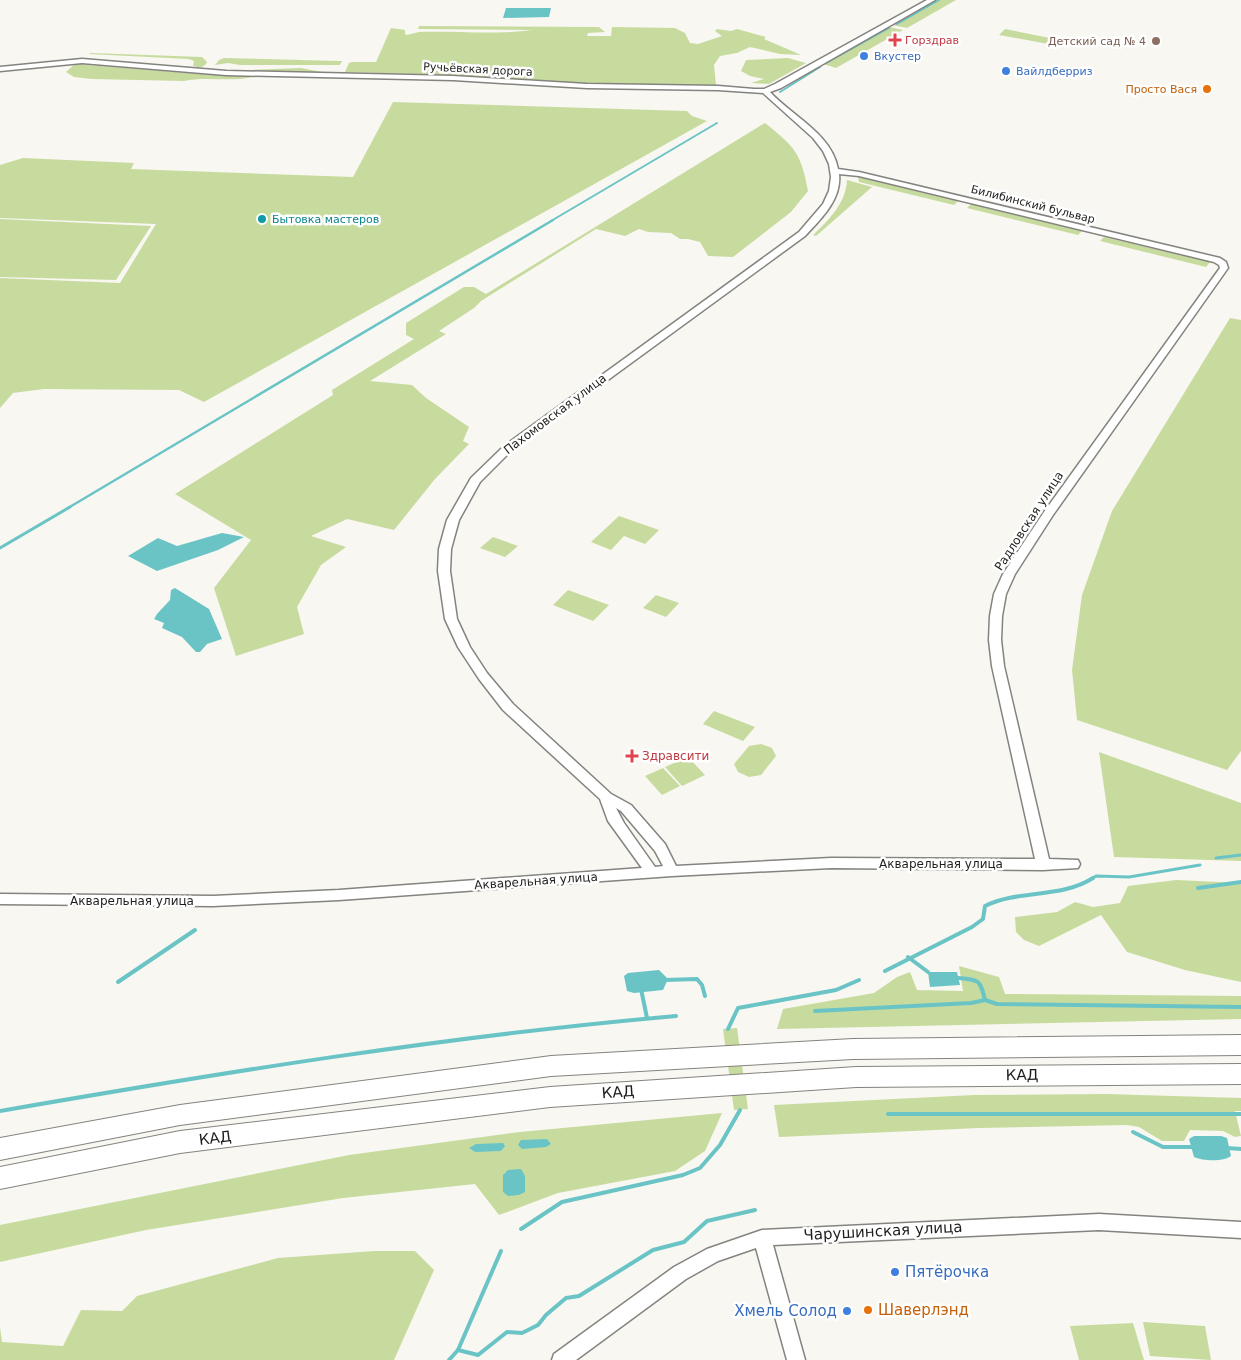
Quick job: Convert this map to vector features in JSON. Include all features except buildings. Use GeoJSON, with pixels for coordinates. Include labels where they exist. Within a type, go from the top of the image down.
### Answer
{"type":"FeatureCollection","features":[{"type":"Feature","properties":{"kind":"highway","name":"КАД"},"geometry":{"type":"LineString","coordinates":[[0,1149],[180,1115],[551,1066],[853,1049],[1241,1045]]}},
{"type":"Feature","properties":{"kind":"highway","name":"КАД"},"geometry":{"type":"LineString","coordinates":[[0,1178],[180,1142],[550,1097],[856,1076],[1241,1074]]}},
{"type":"Feature","properties":{"kind":"street","name":"Ручьёвская дорога"},"geometry":{"type":"LineString","coordinates":[[0,69],[59,62],[88,61],[226,73],[453,78],[587,86],[718,88],[765,91],[778,86],[932,0]]}},
{"type":"Feature","properties":{"kind":"street"},"geometry":{"type":"LineString","coordinates":[[765,91],[821,142],[832,160],[835,171]]}},
{"type":"Feature","properties":{"kind":"street","name":"Билибинский бульвар"},"geometry":{"type":"LineString","coordinates":[[835,171],[868,176],[1217,260],[1223,264]]}},
{"type":"Feature","properties":{"kind":"street","name":"Пахомовская улица"},"geometry":{"type":"LineString","coordinates":[[672,871],[660,848],[626,808],[606,797],[508,707],[483,676],[464,647],[451,620],[444,578],[445,549],[453,520],[475,480],[508,448],[802,234],[814,223],[830,200],[834,190],[835,171]]}},
{"type":"Feature","properties":{"kind":"street","name":"Радловская улица"},"geometry":{"type":"LineString","coordinates":[[1043,865],[998,666],[995,640],[1000,594],[1009,574],[1048,514],[1224,268],[1223,264]]}},
{"type":"Feature","properties":{"kind":"street","name":"Пахомовская улица"},"geometry":{"type":"LineString","coordinates":[[606,797],[610,814],[646,862],[651,872]]}},
{"type":"Feature","properties":{"kind":"street","name":"Акварельная улица"},"geometry":{"type":"LineString","coordinates":[[0,899],[106,901],[243,900],[348,895],[651,872],[831,863],[1073,864]]}},
{"type":"Feature","properties":{"kind":"street","name":"Чарушинская улица"},"geometry":{"type":"LineString","coordinates":[[561,1360],[680,1273],[713,1255],[762,1238],[1099,1222],[1241,1230]]}},
{"type":"Feature","properties":{"kind":"street"},"geometry":{"type":"LineString","coordinates":[[762,1238],[796,1360]]}},
{"type":"Feature","properties":{"kind":"green space"},"geometry":{"type":"Polygon","coordinates":[[[937,0],[956,0],[907,28],[892,25],[937,0]]]}},
{"type":"Feature","properties":{"kind":"green space"},"geometry":{"type":"Polygon","coordinates":[[[419,26],[599,27],[605,32],[588,33],[587,36],[611,36],[612,27],[675,28],[685,33],[690,43],[698,44],[722,36],[715,31],[717,29],[731,31],[737,29],[766,37],[764,39],[801,55],[780,54],[750,47],[737,53],[720,56],[714,65],[716,85],[571,83],[453,75],[345,72],[349,63],[352,62],[376,62],[391,28],[405,30],[407,35],[419,32],[491,33],[533,30],[418,29],[419,26]]]}},
{"type":"Feature","properties":{"kind":"green space"},"geometry":{"type":"Polygon","coordinates":[[[889,27],[903,30],[836,68],[823,64],[889,27]]]}},
{"type":"Feature","properties":{"kind":"green space"},"geometry":{"type":"Polygon","coordinates":[[[1005,29],[1065,41],[1059,46],[999,35],[1005,29]]]}},
{"type":"Feature","properties":{"kind":"green space"},"geometry":{"type":"Polygon","coordinates":[[[89,54],[202,57],[207,62],[203,66],[197,67],[193,66],[194,61],[189,59],[89,54]]]}},
{"type":"Feature","properties":{"kind":"green space"},"geometry":{"type":"Polygon","coordinates":[[[224,58],[342,61],[340,65],[240,65],[228,63],[215,65],[224,58]]]}},
{"type":"Feature","properties":{"kind":"green space"},"geometry":{"type":"Polygon","coordinates":[[[788,58],[806,63],[769,84],[751,83],[764,79],[750,76],[741,71],[746,60],[788,58]]]}},
{"type":"Feature","properties":{"kind":"green space"},"geometry":{"type":"Polygon","coordinates":[[[75,64],[201,74],[254,76],[239,79],[184,81],[92,79],[74,77],[66,72],[75,64]]]}},
{"type":"Feature","properties":{"kind":"green space"},"geometry":{"type":"Polygon","coordinates":[[[301,68],[322,72],[224,71],[301,68]]]}},
{"type":"Feature","properties":{"kind":"green space"},"geometry":{"type":"Polygon","coordinates":[[[393,102],[687,111],[692,116],[707,121],[204,402],[179,390],[44,389],[13,393],[0,408],[0,278],[120,283],[156,224],[0,218],[0,165],[23,158],[134,163],[131,169],[353,177],[393,102]]]}},
{"type":"Feature","properties":{"kind":"green space"},"geometry":{"type":"Polygon","coordinates":[[[765,123],[783,138],[795,152],[803,168],[808,191],[791,212],[733,257],[708,256],[700,242],[680,239],[671,233],[648,232],[639,229],[625,236],[596,229],[481,301],[474,308],[439,331],[446,334],[370,381],[412,385],[426,398],[469,427],[463,441],[469,444],[435,479],[394,530],[347,519],[311,536],[346,547],[321,565],[297,607],[304,634],[236,656],[214,588],[251,540],[175,494],[333,395],[332,390],[414,339],[406,335],[406,323],[464,287],[474,287],[486,294],[765,123]]]}},
{"type":"Feature","properties":{"kind":"green space"},"geometry":{"type":"Polygon","coordinates":[[[858,177],[958,201],[954,205],[859,182],[858,177]]]}},
{"type":"Feature","properties":{"kind":"green space"},"geometry":{"type":"Polygon","coordinates":[[[847,180],[872,187],[816,236],[813,235],[831,217],[840,204],[844,196],[847,180]]]}},
{"type":"Feature","properties":{"kind":"green space"},"geometry":{"type":"Polygon","coordinates":[[[971,204],[1082,231],[1078,235],[967,208],[971,204]]]}},
{"type":"Feature","properties":{"kind":"green space"},"geometry":{"type":"Polygon","coordinates":[[[0,219],[151,226],[116,280],[0,277],[0,219]]]}},
{"type":"Feature","properties":{"kind":"green space"},"geometry":{"type":"Polygon","coordinates":[[[1104,237],[1210,262],[1206,267],[1100,241],[1104,237]]]}},
{"type":"Feature","properties":{"kind":"green space"},"geometry":{"type":"Polygon","coordinates":[[[1230,318],[1241,320],[1241,751],[1227,770],[1077,720],[1072,670],[1082,595],[1112,511],[1230,318]]]}},
{"type":"Feature","properties":{"kind":"green space"},"geometry":{"type":"Polygon","coordinates":[[[619,516],[659,530],[645,544],[624,536],[611,550],[591,542],[619,516]]]}},
{"type":"Feature","properties":{"kind":"green space"},"geometry":{"type":"Polygon","coordinates":[[[493,537],[518,546],[505,557],[480,548],[493,537]]]}},
{"type":"Feature","properties":{"kind":"green space"},"geometry":{"type":"Polygon","coordinates":[[[568,590],[609,605],[593,621],[553,605],[568,590]]]}},
{"type":"Feature","properties":{"kind":"green space"},"geometry":{"type":"Polygon","coordinates":[[[656,595],[679,603],[666,617],[643,608],[656,595]]]}},
{"type":"Feature","properties":{"kind":"green space"},"geometry":{"type":"Polygon","coordinates":[[[714,711],[755,727],[743,741],[703,724],[714,711]]]}},
{"type":"Feature","properties":{"kind":"green space"},"geometry":{"type":"Polygon","coordinates":[[[761,744],[772,748],[776,756],[761,775],[749,777],[738,772],[734,764],[749,746],[761,744]]]}},
{"type":"Feature","properties":{"kind":"green space"},"geometry":{"type":"Polygon","coordinates":[[[1099,752],[1241,803],[1241,861],[1114,857],[1099,752]]]}},
{"type":"Feature","properties":{"kind":"green space"},"geometry":{"type":"Polygon","coordinates":[[[688,757],[705,775],[682,786],[665,767],[688,757]]]}},
{"type":"Feature","properties":{"kind":"green space"},"geometry":{"type":"Polygon","coordinates":[[[663,768],[680,786],[662,795],[645,776],[663,768]]]}},
{"type":"Feature","properties":{"kind":"green space"},"geometry":{"type":"Polygon","coordinates":[[[1176,880],[1241,883],[1241,982],[1185,970],[1127,952],[1101,915],[1039,946],[1024,940],[1016,932],[1015,917],[1057,912],[1075,902],[1093,907],[1120,903],[1128,886],[1176,880]]]}},
{"type":"Feature","properties":{"kind":"green space"},"geometry":{"type":"Polygon","coordinates":[[[959,966],[999,977],[1005,994],[1241,996],[1241,1019],[777,1029],[783,1009],[874,993],[897,977],[910,972],[917,990],[963,991],[959,966]]]}},
{"type":"Feature","properties":{"kind":"green space"},"geometry":{"type":"Polygon","coordinates":[[[737,1028],[748,1109],[734,1110],[723,1029],[737,1028]]]}},
{"type":"Feature","properties":{"kind":"green space"},"geometry":{"type":"Polygon","coordinates":[[[1106,1094],[1241,1098],[1241,1111],[1235,1111],[1241,1136],[1235,1137],[1223,1131],[1190,1130],[1184,1141],[1162,1141],[1139,1127],[1127,1125],[979,1128],[779,1137],[774,1105],[974,1095],[1106,1094]]]}},
{"type":"Feature","properties":{"kind":"green space"},"geometry":{"type":"Polygon","coordinates":[[[722,1113],[705,1151],[675,1171],[558,1193],[499,1215],[475,1184],[343,1198],[146,1230],[0,1262],[0,1225],[349,1155],[520,1132],[722,1113]]]}},
{"type":"Feature","properties":{"kind":"green space"},"geometry":{"type":"Polygon","coordinates":[[[374,1251],[415,1251],[434,1270],[394,1360],[0,1360],[0,1327],[2,1342],[63,1346],[81,1310],[122,1311],[137,1296],[278,1258],[374,1251]]]}},
{"type":"Feature","properties":{"kind":"green space"},"geometry":{"type":"Polygon","coordinates":[[[1143,1322],[1205,1326],[1211,1360],[1150,1356],[1143,1322]]]}},
{"type":"Feature","properties":{"kind":"green space"},"geometry":{"type":"Polygon","coordinates":[[[1133,1323],[1144,1360],[1079,1360],[1070,1326],[1133,1323]]]}},
{"type":"Feature","properties":{"kind":"water"},"geometry":{"type":"Polygon","coordinates":[[[506,8],[551,8],[549,17],[503,18],[506,8]]]}},
{"type":"Feature","properties":{"kind":"water"},"geometry":{"type":"Polygon","coordinates":[[[222,533],[244,537],[218,550],[157,571],[128,556],[158,538],[177,546],[222,533]]]}},
{"type":"Feature","properties":{"kind":"water"},"geometry":{"type":"Polygon","coordinates":[[[175,588],[209,609],[222,639],[207,644],[200,652],[196,652],[182,637],[162,628],[164,623],[154,619],[170,600],[171,590],[175,588]]]}},
{"type":"Feature","properties":{"kind":"water"},"geometry":{"type":"Polygon","coordinates":[[[659,970],[668,979],[663,990],[634,993],[627,991],[624,976],[628,973],[659,970]]]}},
{"type":"Feature","properties":{"kind":"water"},"geometry":{"type":"Polygon","coordinates":[[[928,972],[957,972],[960,985],[930,987],[928,972]]]}},
{"type":"Feature","properties":{"kind":"water"},"geometry":{"type":"Polygon","coordinates":[[[1194,1136],[1221,1136],[1227,1138],[1231,1156],[1213,1160],[1194,1157],[1189,1139],[1194,1136]]]}},
{"type":"Feature","properties":{"kind":"water"},"geometry":{"type":"Polygon","coordinates":[[[547,1139],[551,1144],[546,1147],[522,1149],[518,1145],[521,1140],[547,1139]]]}},
{"type":"Feature","properties":{"kind":"water"},"geometry":{"type":"Polygon","coordinates":[[[503,1143],[505,1146],[501,1151],[475,1152],[469,1148],[476,1144],[503,1143]]]}},
{"type":"Feature","properties":{"kind":"water"},"geometry":{"type":"Polygon","coordinates":[[[521,1169],[525,1176],[525,1192],[519,1195],[508,1196],[503,1192],[503,1175],[508,1170],[521,1169]]]}},
{"type":"Feature","properties":{"kind":"waterway"},"geometry":{"type":"LineString","coordinates":[[897,24],[939,0]]}},
{"type":"Feature","properties":{"kind":"waterway"},"geometry":{"type":"LineString","coordinates":[[826,63],[889,28]]}},
{"type":"Feature","properties":{"kind":"waterway"},"geometry":{"type":"LineString","coordinates":[[780,92],[820,67]]}},
{"type":"Feature","properties":{"kind":"waterway"},"geometry":{"type":"LineString","coordinates":[[551,221],[717,123]]}},
{"type":"Feature","properties":{"kind":"waterway"},"geometry":{"type":"LineString","coordinates":[[68,508],[553,220]]}},
{"type":"Feature","properties":{"kind":"waterway"},"geometry":{"type":"LineString","coordinates":[[0,548],[70,507]]}},
{"type":"Feature","properties":{"kind":"waterway"},"geometry":{"type":"LineString","coordinates":[[1216,858],[1241,855]]}},
{"type":"Feature","properties":{"kind":"waterway"},"geometry":{"type":"LineString","coordinates":[[1091,879],[1096,876],[1129,877],[1200,865]]}},
{"type":"Feature","properties":{"kind":"waterway"},"geometry":{"type":"LineString","coordinates":[[910,958],[972,927],[983,919],[985,906],[1012,897],[1067,889],[1093,878]]}},
{"type":"Feature","properties":{"kind":"waterway"},"geometry":{"type":"LineString","coordinates":[[1198,888],[1241,882]]}},
{"type":"Feature","properties":{"kind":"waterway"},"geometry":{"type":"LineString","coordinates":[[118,982],[195,930]]}},
{"type":"Feature","properties":{"kind":"waterway"},"geometry":{"type":"LineString","coordinates":[[885,971],[910,958]]}},
{"type":"Feature","properties":{"kind":"waterway"},"geometry":{"type":"LineString","coordinates":[[910,958],[928,972]]}},
{"type":"Feature","properties":{"kind":"waterway"},"geometry":{"type":"LineString","coordinates":[[959,978],[978,982],[982,988],[985,1000]]}},
{"type":"Feature","properties":{"kind":"waterway"},"geometry":{"type":"LineString","coordinates":[[665,980],[697,979],[702,985],[705,996]]}},
{"type":"Feature","properties":{"kind":"waterway"},"geometry":{"type":"LineString","coordinates":[[728,1029],[738,1008],[836,990],[859,980]]}},
{"type":"Feature","properties":{"kind":"waterway"},"geometry":{"type":"LineString","coordinates":[[641,989],[647,1018]]}},
{"type":"Feature","properties":{"kind":"waterway"},"geometry":{"type":"LineString","coordinates":[[815,1011],[971,1003],[985,1000]]}},
{"type":"Feature","properties":{"kind":"waterway"},"geometry":{"type":"LineString","coordinates":[[985,1000],[997,1004],[1241,1007]]}},
{"type":"Feature","properties":{"kind":"waterway"},"geometry":{"type":"LineString","coordinates":[[0,1111],[337,1056],[506,1034],[676,1016]]}},
{"type":"Feature","properties":{"kind":"waterway"},"geometry":{"type":"LineString","coordinates":[[521,1229],[562,1202],[683,1175],[700,1168],[720,1145],[740,1110]]}},
{"type":"Feature","properties":{"kind":"waterway"},"geometry":{"type":"LineString","coordinates":[[888,1114],[1241,1114]]}},
{"type":"Feature","properties":{"kind":"waterway"},"geometry":{"type":"LineString","coordinates":[[1133,1132],[1163,1147],[1194,1147]]}},
{"type":"Feature","properties":{"kind":"waterway"},"geometry":{"type":"LineString","coordinates":[[1227,1148],[1241,1149]]}},
{"type":"Feature","properties":{"kind":"waterway"},"geometry":{"type":"LineString","coordinates":[[458,1350],[478,1355],[507,1332],[522,1333],[538,1325],[546,1315],[566,1298],[579,1296],[653,1250],[684,1242],[707,1221],[755,1210]]}},
{"type":"Feature","properties":{"kind":"waterway"},"geometry":{"type":"LineString","coordinates":[[458,1350],[501,1251]]}},
{"type":"Feature","properties":{"kind":"waterway"},"geometry":{"type":"LineString","coordinates":[[449,1360],[458,1350]]}},
{"type":"Feature","properties":{"kind":"place","name":"Горздрав"},"geometry":{"type":"Point","coordinates":[895,40]}},
{"type":"Feature","properties":{"kind":"place","name":"Детский сад № 4"},"geometry":{"type":"Point","coordinates":[1156,41]}},
{"type":"Feature","properties":{"kind":"place","name":"Вкустер"},"geometry":{"type":"Point","coordinates":[864,56]}},
{"type":"Feature","properties":{"kind":"place","name":"Вайлдберриз"},"geometry":{"type":"Point","coordinates":[1006,71]}},
{"type":"Feature","properties":{"kind":"place","name":"Просто Вася"},"geometry":{"type":"Point","coordinates":[1207,89]}},
{"type":"Feature","properties":{"kind":"place","name":"Бытовка мастеров"},"geometry":{"type":"Point","coordinates":[262,219]}},
{"type":"Feature","properties":{"kind":"place","name":"Здравсити"},"geometry":{"type":"Point","coordinates":[632,756]}},
{"type":"Feature","properties":{"kind":"place","name":"Пятёрочка"},"geometry":{"type":"Point","coordinates":[895,1272]}},
{"type":"Feature","properties":{"kind":"place","name":"Шаверлэнд"},"geometry":{"type":"Point","coordinates":[868,1310]}},
{"type":"Feature","properties":{"kind":"place","name":"Хмель Солод"},"geometry":{"type":"Point","coordinates":[847,1311]}}]}
